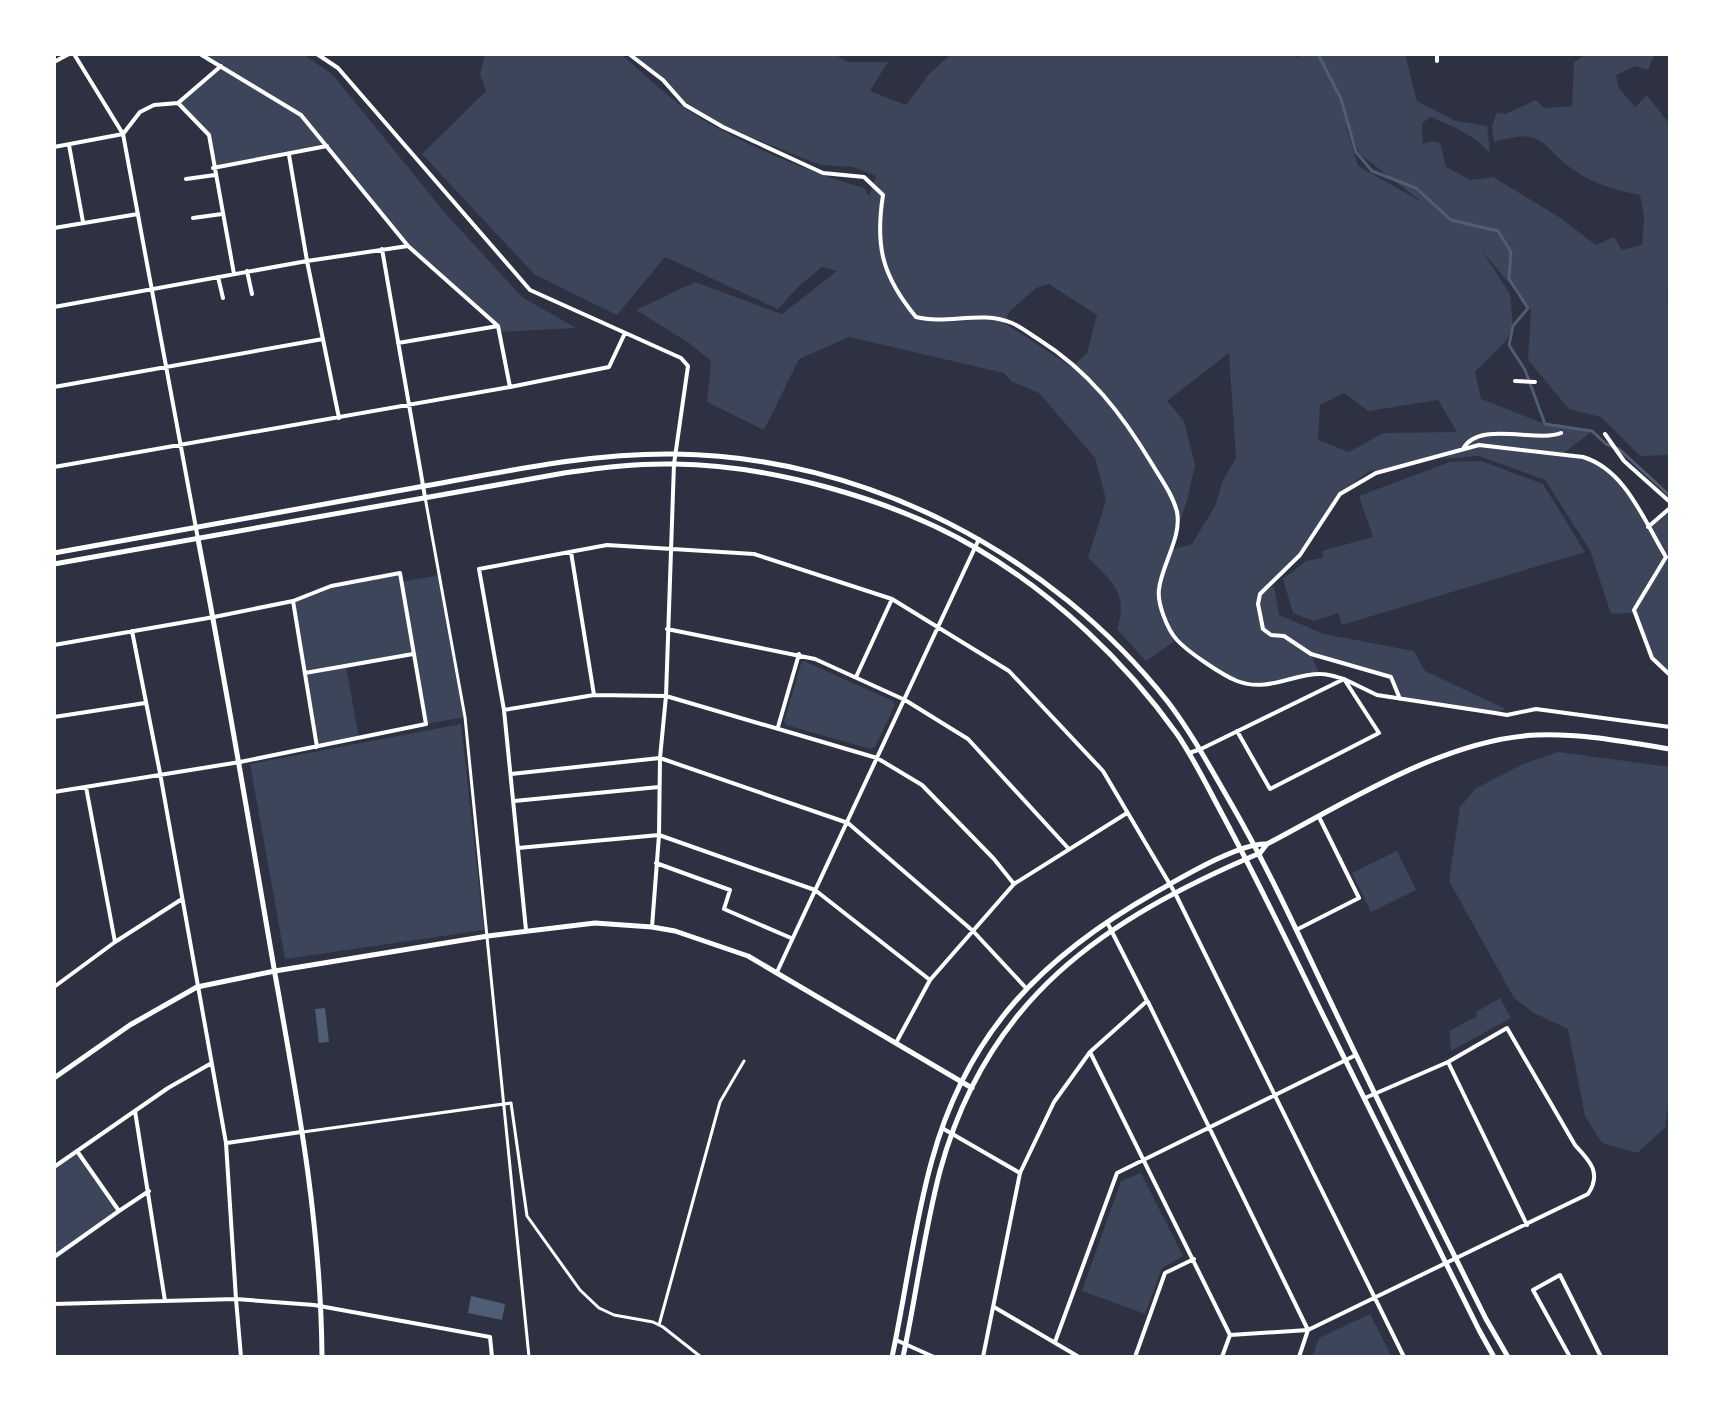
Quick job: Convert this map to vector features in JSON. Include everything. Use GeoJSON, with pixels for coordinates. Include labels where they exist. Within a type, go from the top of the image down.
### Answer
{"type":"FeatureCollection","features":[{"type":"Feature","properties":{"kind":"street"},"geometry":{"type":"LineString","coordinates":[[54,62],[72,54],[123,134],[214,617],[303,1132],[314,1204],[322,1306],[322,1357]]}},
{"type":"Feature","properties":{"kind":"street"},"geometry":{"type":"LineString","coordinates":[[200,54],[301,115],[408,246],[498,326],[510,387]]}},
{"type":"Feature","properties":{"kind":"street"},"geometry":{"type":"LineString","coordinates":[[317,54],[338,68],[530,290],[681,358],[688,366],[674,464],[666,696],[652,927]]}},
{"type":"Feature","properties":{"kind":"street"},"geometry":{"type":"LineString","coordinates":[[629,54],[663,80],[685,105],[723,127],[823,173],[864,177],[883,195],[878,235],[881,251],[895,286],[916,317],[931,321],[972,316],[1011,323],[1072,363],[1097,387],[1127,422],[1176,509],[1179,525],[1169,551],[1159,596],[1168,624],[1176,639],[1235,681],[1250,685],[1281,683],[1319,673],[1344,679],[1377,695],[1400,699],[1507,715],[1536,709],[1670,727]]}},
{"type":"Feature","properties":{"kind":"street"},"geometry":{"type":"LineString","coordinates":[[1437,54],[1437,61]]}},
{"type":"Feature","properties":{"kind":"street"},"geometry":{"type":"LineString","coordinates":[[54,147],[123,134],[140,112],[154,105],[178,103],[221,66]]}},
{"type":"Feature","properties":{"kind":"street"},"geometry":{"type":"LineString","coordinates":[[178,103],[209,135],[234,274]]}},
{"type":"Feature","properties":{"kind":"street"},"geometry":{"type":"LineString","coordinates":[[69,145],[83,222]]}},
{"type":"Feature","properties":{"kind":"street"},"geometry":{"type":"LineString","coordinates":[[213,168],[327,146]]}},
{"type":"Feature","properties":{"kind":"street"},"geometry":{"type":"LineString","coordinates":[[289,155],[339,418]]}},
{"type":"Feature","properties":{"kind":"street"},"geometry":{"type":"LineString","coordinates":[[186,179],[215,175]]}},
{"type":"Feature","properties":{"kind":"street"},"geometry":{"type":"LineString","coordinates":[[54,228],[139,214]]}},
{"type":"Feature","properties":{"kind":"street"},"geometry":{"type":"LineString","coordinates":[[193,218],[222,214]]}},
{"type":"Feature","properties":{"kind":"street"},"geometry":{"type":"LineString","coordinates":[[54,307],[247,271],[408,246]]}},
{"type":"Feature","properties":{"kind":"street"},"geometry":{"type":"LineString","coordinates":[[382,249],[465,717],[529,1357]]}},
{"type":"Feature","properties":{"kind":"street"},"geometry":{"type":"LineString","coordinates":[[247,271],[252,294]]}},
{"type":"Feature","properties":{"kind":"street"},"geometry":{"type":"LineString","coordinates":[[218,277],[223,298]]}},
{"type":"Feature","properties":{"kind":"street"},"geometry":{"type":"LineString","coordinates":[[398,343],[498,326]]}},
{"type":"Feature","properties":{"kind":"street"},"geometry":{"type":"LineString","coordinates":[[54,467],[609,367],[625,333]]}},
{"type":"Feature","properties":{"kind":"street"},"geometry":{"type":"LineString","coordinates":[[54,387],[323,339]]}},
{"type":"Feature","properties":{"kind":"street"},"geometry":{"type":"LineString","coordinates":[[1515,381],[1534,382]]}},
{"type":"Feature","properties":{"kind":"street"},"geometry":{"type":"LineString","coordinates":[[1463,449],[1474,438],[1488,435],[1512,432],[1532,437],[1561,433]]}},
{"type":"Feature","properties":{"kind":"street"},"geometry":{"type":"LineString","coordinates":[[1605,434],[1620,455],[1670,505],[1648,527]]}},
{"type":"Feature","properties":{"kind":"street"},"geometry":{"type":"LineString","coordinates":[[1400,699],[1391,677],[1311,654],[1284,636],[1271,635],[1263,629],[1258,604],[1260,594],[1300,555],[1340,494],[1349,487],[1376,473],[1479,445],[1583,457],[1598,461],[1621,481],[1666,557],[1634,610],[1652,658],[1670,675]]}},
{"type":"Feature","properties":{"kind":"street"},"geometry":{"type":"LineString","coordinates":[[54,553],[579,458],[675,454],[758,460],[827,475],[899,500],[979,539],[1050,585],[1117,645],[1169,703],[1201,749],[1260,853],[1374,1094],[1508,1357]]}},
{"type":"Feature","properties":{"kind":"street"},"geometry":{"type":"LineString","coordinates":[[54,564],[603,467],[674,464],[800,480],[862,498],[975,548],[1052,602],[1108,653],[1189,753],[1247,858],[1494,1357]]}},
{"type":"Feature","properties":{"kind":"street"},"geometry":{"type":"LineString","coordinates":[[777,972],[979,539]]}},
{"type":"Feature","properties":{"kind":"street"},"geometry":{"type":"LineString","coordinates":[[526,930],[504,710],[479,569],[607,545],[754,554],[892,599],[1009,671],[1103,771],[1175,893],[1404,1357]]}},
{"type":"Feature","properties":{"kind":"street"},"geometry":{"type":"LineString","coordinates":[[571,552],[594,695]]}},
{"type":"Feature","properties":{"kind":"street"},"geometry":{"type":"LineString","coordinates":[[54,645],[293,601],[331,586],[400,573],[426,724],[240,762],[54,792]]}},
{"type":"Feature","properties":{"kind":"street"},"geometry":{"type":"LineString","coordinates":[[856,677],[892,599]]}},
{"type":"Feature","properties":{"kind":"street"},"geometry":{"type":"LineString","coordinates":[[293,601],[317,747]]}},
{"type":"Feature","properties":{"kind":"street"},"geometry":{"type":"LineString","coordinates":[[667,629],[799,654],[905,700],[968,739],[1068,848]]}},
{"type":"Feature","properties":{"kind":"street"},"geometry":{"type":"LineString","coordinates":[[132,631],[226,1143],[241,1357]]}},
{"type":"Feature","properties":{"kind":"street"},"geometry":{"type":"LineString","coordinates":[[305,673],[414,654]]}},
{"type":"Feature","properties":{"kind":"street"},"geometry":{"type":"LineString","coordinates":[[778,727],[799,654]]}},
{"type":"Feature","properties":{"kind":"street"},"geometry":{"type":"LineString","coordinates":[[1189,753],[1344,679]]}},
{"type":"Feature","properties":{"kind":"street"},"geometry":{"type":"LineString","coordinates":[[1237,731],[1270,789],[1379,733],[1344,679]]}},
{"type":"Feature","properties":{"kind":"street"},"geometry":{"type":"LineString","coordinates":[[504,710],[594,695],[666,696],[877,758],[922,785],[1014,884]]}},
{"type":"Feature","properties":{"kind":"street"},"geometry":{"type":"LineString","coordinates":[[54,717],[145,703]]}},
{"type":"Feature","properties":{"kind":"street"},"geometry":{"type":"LineString","coordinates":[[903,1357],[939,1173],[972,1088],[993,1049],[1034,994],[1111,929],[1175,893],[1260,853],[1267,844],[1440,755],[1492,741],[1536,735],[1597,737],[1670,749]]}},
{"type":"Feature","properties":{"kind":"street"},"geometry":{"type":"LineString","coordinates":[[511,774],[660,758],[848,823],[973,931],[1026,988]]}},
{"type":"Feature","properties":{"kind":"street"},"geometry":{"type":"LineString","coordinates":[[86,786],[115,942]]}},
{"type":"Feature","properties":{"kind":"street"},"geometry":{"type":"LineString","coordinates":[[514,801],[659,787]]}},
{"type":"Feature","properties":{"kind":"street"},"geometry":{"type":"LineString","coordinates":[[897,1041],[930,980],[1014,884],[1127,813]]}},
{"type":"Feature","properties":{"kind":"street"},"geometry":{"type":"LineString","coordinates":[[1296,930],[1359,898],[1319,817]]}},
{"type":"Feature","properties":{"kind":"street"},"geometry":{"type":"LineString","coordinates":[[518,848],[659,835],[815,890],[930,980]]}},
{"type":"Feature","properties":{"kind":"street"},"geometry":{"type":"LineString","coordinates":[[892,1357],[931,1160],[962,1081],[987,1036],[1026,988],[1064,952],[1106,920],[1242,849],[1267,844]]}},
{"type":"Feature","properties":{"kind":"street"},"geometry":{"type":"LineString","coordinates":[[656,863],[730,890],[724,909],[791,938]]}},
{"type":"Feature","properties":{"kind":"street"},"geometry":{"type":"LineString","coordinates":[[54,987],[115,942],[182,899]]}},
{"type":"Feature","properties":{"kind":"street"},"geometry":{"type":"LineString","coordinates":[[1106,920],[1308,1330],[1299,1357]]}},
{"type":"Feature","properties":{"kind":"street"},"geometry":{"type":"LineString","coordinates":[[54,1078],[130,1025],[197,987],[488,936],[595,923],[652,927],[748,956],[897,1041],[972,1088]]}},
{"type":"Feature","properties":{"kind":"street"},"geometry":{"type":"LineString","coordinates":[[983,1357],[1020,1173],[1054,1102],[1090,1052],[1147,1001]]}},
{"type":"Feature","properties":{"kind":"street"},"geometry":{"type":"LineString","coordinates":[[1230,1335],[1308,1330],[1527,1225],[1588,1194],[1594,1186],[1596,1173],[1589,1160],[1575,1145],[1507,1028],[1448,1062],[1364,1098]]}},
{"type":"Feature","properties":{"kind":"street"},"geometry":{"type":"LineString","coordinates":[[1090,1052],[1230,1335],[1222,1357]]}},
{"type":"Feature","properties":{"kind":"street"},"geometry":{"type":"LineString","coordinates":[[1055,1342],[1117,1173],[1356,1055]]}},
{"type":"Feature","properties":{"kind":"street"},"geometry":{"type":"LineString","coordinates":[[659,1325],[720,1102],[744,1061]]}},
{"type":"Feature","properties":{"kind":"street"},"geometry":{"type":"LineString","coordinates":[[1448,1062],[1527,1225]]}},
{"type":"Feature","properties":{"kind":"street"},"geometry":{"type":"LineString","coordinates":[[54,1167],[210,1064]]}},
{"type":"Feature","properties":{"kind":"street"},"geometry":{"type":"LineString","coordinates":[[226,1143],[511,1103],[524,1206],[534,1228],[580,1290],[599,1308],[614,1315],[659,1325],[701,1357]]}},
{"type":"Feature","properties":{"kind":"street"},"geometry":{"type":"LineString","coordinates":[[135,1111],[165,1301]]}},
{"type":"Feature","properties":{"kind":"street"},"geometry":{"type":"LineString","coordinates":[[942,1128],[1020,1173]]}},
{"type":"Feature","properties":{"kind":"street"},"geometry":{"type":"LineString","coordinates":[[77,1151],[119,1211]]}},
{"type":"Feature","properties":{"kind":"street"},"geometry":{"type":"LineString","coordinates":[[54,1257],[149,1191]]}},
{"type":"Feature","properties":{"kind":"street"},"geometry":{"type":"LineString","coordinates":[[1135,1357],[1165,1273],[1194,1259]]}},
{"type":"Feature","properties":{"kind":"street"},"geometry":{"type":"LineString","coordinates":[[1570,1357],[1533,1290],[1560,1275],[1601,1357]]}},
{"type":"Feature","properties":{"kind":"street"},"geometry":{"type":"LineString","coordinates":[[54,1304],[236,1299],[322,1306],[490,1337],[492,1357]]}},
{"type":"Feature","properties":{"kind":"street"},"geometry":{"type":"LineString","coordinates":[[994,1307],[1079,1357]]}},
{"type":"Feature","properties":{"kind":"street"},"geometry":{"type":"LineString","coordinates":[[896,1339],[934,1357]]}},
{"type":"Feature","properties":{"kind":"shaded area"},"geometry":{"type":"Polygon","coordinates":[[[200,54],[303,54],[333,75],[445,213],[522,297],[576,328],[499,332],[498,326],[408,246],[328,146],[213,168],[209,135],[178,103],[221,66],[200,54]]]}},
{"type":"Feature","properties":{"kind":"shaded area"},"geometry":{"type":"Polygon","coordinates":[[[485,54],[621,54],[675,101],[702,119],[770,154],[864,188],[869,196],[876,176],[853,167],[821,165],[717,124],[685,105],[663,80],[629,54],[834,54],[848,62],[888,62],[870,91],[906,105],[929,74],[951,54],[1292,54],[1300,59],[1296,54],[1405,54],[1417,101],[1456,121],[1487,126],[1490,153],[1470,136],[1447,124],[1431,117],[1422,123],[1423,144],[1432,141],[1440,143],[1446,167],[1471,180],[1493,177],[1559,217],[1596,245],[1614,237],[1622,250],[1642,245],[1644,217],[1640,195],[1582,176],[1534,138],[1524,136],[1494,142],[1492,126],[1497,112],[1505,114],[1536,100],[1544,108],[1572,106],[1574,62],[1587,54],[1655,54],[1648,70],[1636,66],[1616,75],[1619,88],[1635,107],[1647,95],[1670,125],[1670,279],[1667,298],[1670,302],[1670,455],[1640,456],[1601,417],[1569,409],[1528,360],[1531,309],[1482,251],[1510,294],[1513,326],[1506,341],[1475,372],[1481,399],[1545,424],[1592,431],[1563,454],[1581,457],[1607,469],[1624,487],[1648,527],[1670,508],[1670,675],[1652,658],[1635,613],[1611,614],[1590,550],[1545,480],[1479,456],[1441,459],[1460,450],[1368,472],[1342,492],[1303,549],[1265,590],[1274,586],[1279,615],[1324,634],[1414,651],[1425,671],[1506,709],[1495,713],[1397,698],[1391,677],[1311,655],[1319,673],[1281,683],[1235,681],[1176,640],[1146,661],[1117,629],[1121,606],[1116,589],[1088,558],[1106,500],[1095,458],[1039,393],[1011,381],[1004,373],[849,337],[799,359],[764,430],[707,402],[711,361],[689,343],[636,310],[695,282],[782,314],[837,271],[822,267],[778,309],[665,257],[617,315],[535,275],[422,154],[486,91],[480,75],[485,54]],[[1345,123],[1358,166],[1422,202],[1360,154],[1345,123]],[[1049,284],[1036,288],[1008,313],[1006,324],[1072,367],[1087,353],[1097,315],[1049,284]],[[1229,353],[1167,401],[1184,421],[1195,465],[1187,501],[1170,550],[1192,544],[1215,506],[1223,480],[1236,458],[1229,353]],[[1344,393],[1320,405],[1318,440],[1349,452],[1383,433],[1457,432],[1438,400],[1368,411],[1344,393]]]}},
{"type":"Feature","properties":{"kind":"shaded area"},"geometry":{"type":"Polygon","coordinates":[[[1481,461],[1543,484],[1585,552],[1342,625],[1338,613],[1314,621],[1293,613],[1283,579],[1306,561],[1323,558],[1322,551],[1373,537],[1359,496],[1450,462],[1481,461]]]}},
{"type":"Feature","properties":{"kind":"shaded area"},"geometry":{"type":"Polygon","coordinates":[[[400,573],[401,582],[439,575],[465,717],[426,724],[413,655],[346,667],[359,738],[317,747],[293,601],[331,586],[400,573]]]}},
{"type":"Feature","properties":{"kind":"shaded area"},"geometry":{"type":"Polygon","coordinates":[[[804,661],[893,701],[895,705],[875,747],[870,749],[786,725],[784,721],[804,661]]]}},
{"type":"Feature","properties":{"kind":"shaded area"},"geometry":{"type":"Polygon","coordinates":[[[461,724],[484,930],[285,959],[250,764],[461,724]]]}},
{"type":"Feature","properties":{"kind":"shaded area"},"geometry":{"type":"Polygon","coordinates":[[[1558,752],[1670,767],[1670,1088],[1665,1128],[1637,1153],[1602,1143],[1585,1116],[1568,1029],[1534,1013],[1514,998],[1449,881],[1460,807],[1475,789],[1523,764],[1558,752]]]}},
{"type":"Feature","properties":{"kind":"shaded area"},"geometry":{"type":"Polygon","coordinates":[[[1397,851],[1416,890],[1371,912],[1352,873],[1397,851]]]}},
{"type":"Feature","properties":{"kind":"shaded area"},"geometry":{"type":"Polygon","coordinates":[[[1500,998],[1511,1018],[1451,1051],[1449,1031],[1477,1016],[1476,1012],[1500,998]]]}},
{"type":"Feature","properties":{"kind":"shaded area"},"geometry":{"type":"Polygon","coordinates":[[[325,1008],[329,1042],[319,1043],[315,1009],[325,1008]]]}},
{"type":"Feature","properties":{"kind":"shaded area"},"geometry":{"type":"Polygon","coordinates":[[[77,1151],[119,1211],[54,1257],[54,1167],[77,1151]]]}},
{"type":"Feature","properties":{"kind":"shaded area"},"geometry":{"type":"Polygon","coordinates":[[[1141,1173],[1183,1256],[1162,1268],[1145,1314],[1082,1291],[1121,1181],[1141,1173]]]}},
{"type":"Feature","properties":{"kind":"shaded area"},"geometry":{"type":"Polygon","coordinates":[[[471,1296],[505,1304],[502,1320],[468,1313],[471,1296]]]}},
{"type":"Feature","properties":{"kind":"shaded area"},"geometry":{"type":"Polygon","coordinates":[[[1370,1314],[1392,1357],[1312,1357],[1319,1338],[1370,1314]]]}},
{"type":"Feature","properties":{"kind":"waterway"},"geometry":{"type":"LineString","coordinates":[[1318,54],[1341,99],[1356,152],[1372,171],[1416,188],[1451,220],[1498,231],[1511,252],[1509,279],[1528,308],[1513,326],[1509,345],[1525,370],[1545,424],[1592,431],[1606,444],[1619,449],[1670,496]]}}]}
